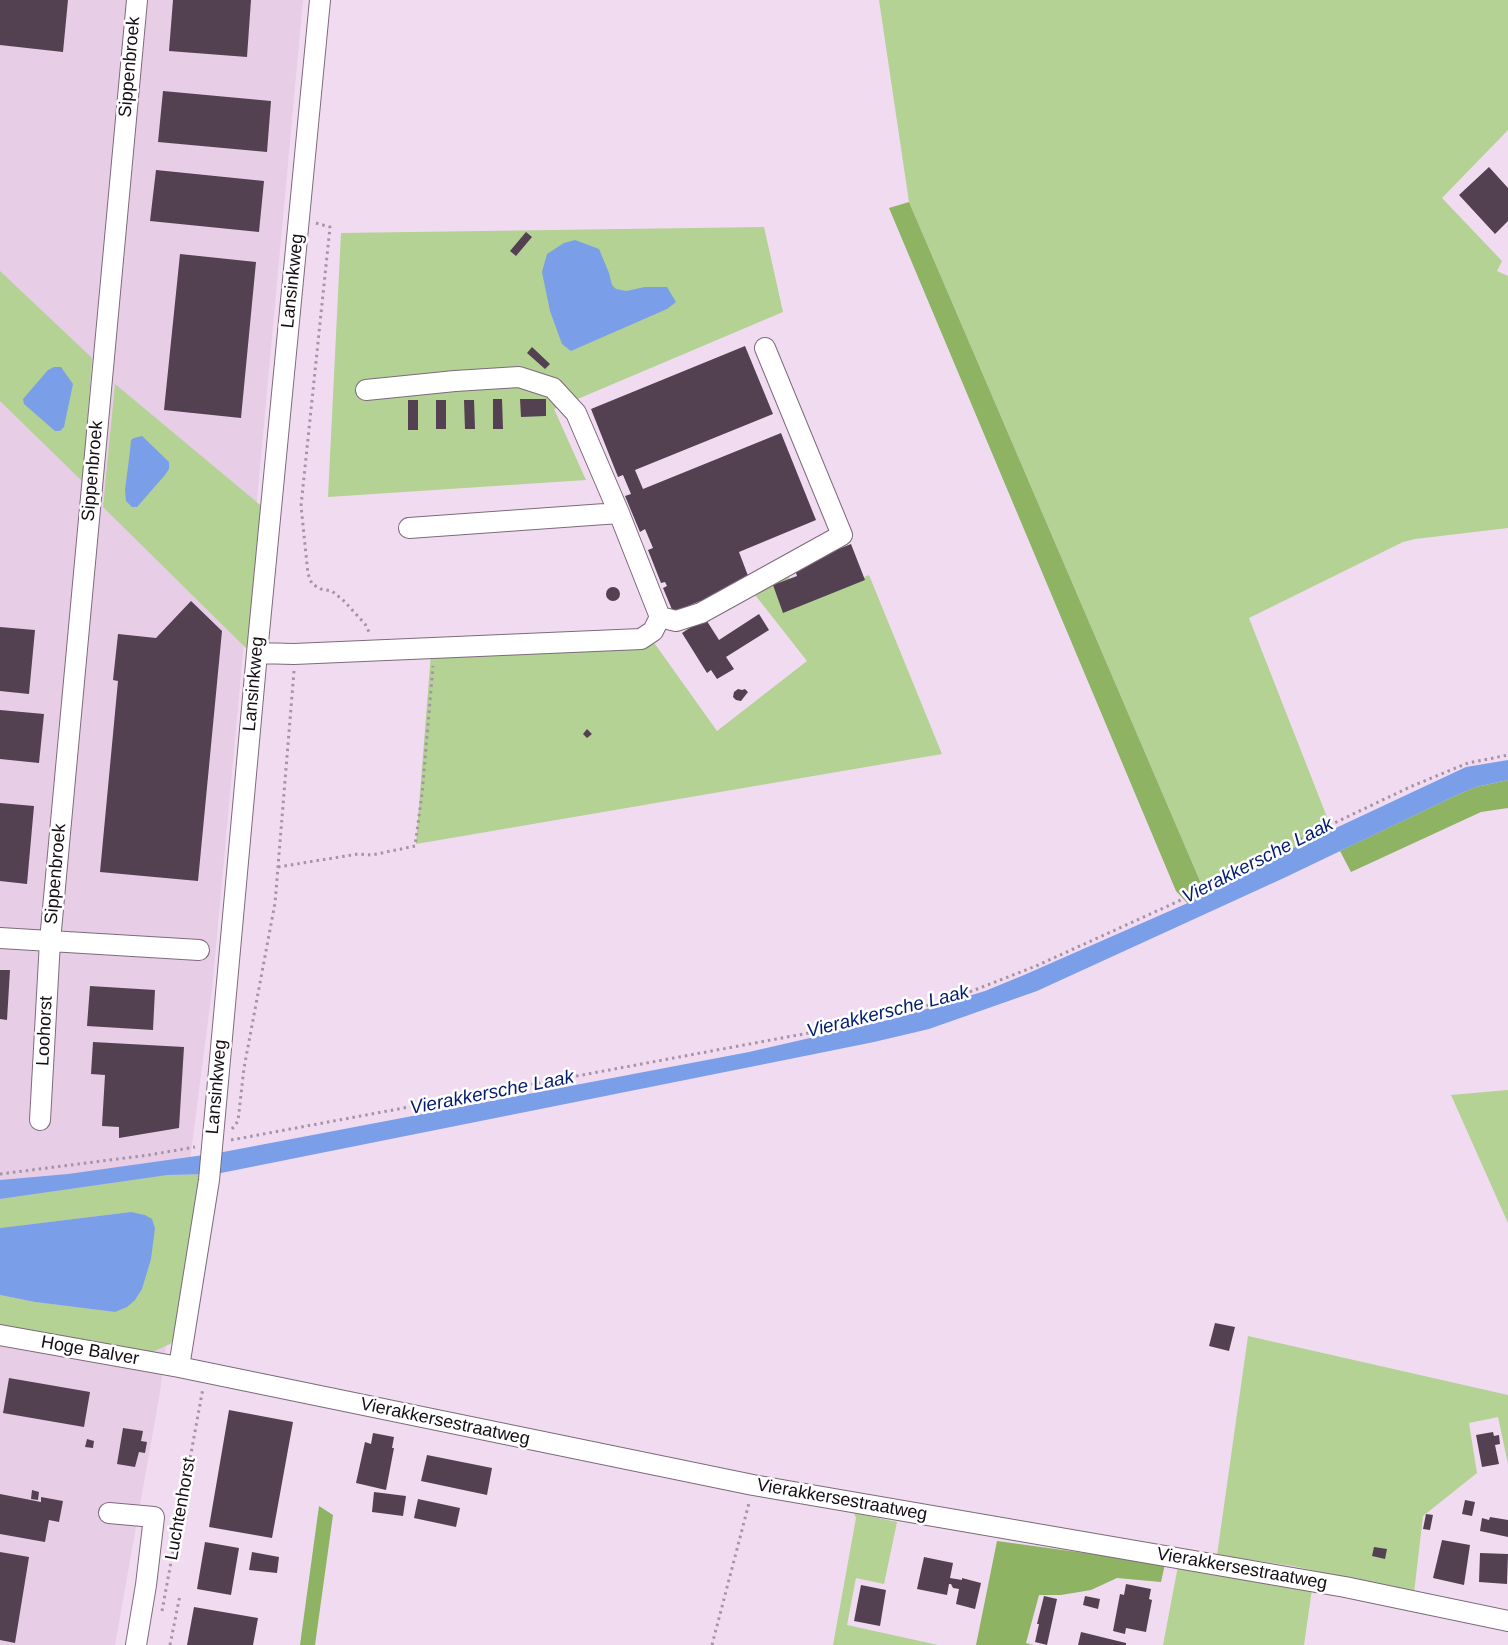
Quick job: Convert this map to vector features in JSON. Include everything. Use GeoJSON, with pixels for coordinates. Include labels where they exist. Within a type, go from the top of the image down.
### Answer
{"type":"FeatureCollection","features":[{"type":"Feature","properties":{"kind":"street","name":"Sippenbroek"},"geometry":{"type":"LineString","coordinates":[[50,941],[136,0]]}},
{"type":"Feature","properties":{"kind":"street","name":"Lansinkweg"},"geometry":{"type":"LineString","coordinates":[[179,1367],[215,1145],[257,653],[320,0]]}},
{"type":"Feature","properties":{"kind":"street"},"geometry":{"type":"LineString","coordinates":[[660,617],[676,621],[701,613],[842,535],[765,348]]}},
{"type":"Feature","properties":{"kind":"street"},"geometry":{"type":"LineString","coordinates":[[257,653],[294,654],[641,639],[653,631],[660,617],[576,412],[553,388],[519,377],[366,390]]}},
{"type":"Feature","properties":{"kind":"street"},"geometry":{"type":"LineString","coordinates":[[409,528],[619,514]]}},
{"type":"Feature","properties":{"kind":"street"},"geometry":{"type":"LineString","coordinates":[[0,938],[199,950]]}},
{"type":"Feature","properties":{"kind":"street","name":"Loohorst"},"geometry":{"type":"LineString","coordinates":[[40,1120],[50,941]]}},
{"type":"Feature","properties":{"kind":"street","name":"Hoge Balver"},"geometry":{"type":"LineString","coordinates":[[0,1335],[179,1367]]}},
{"type":"Feature","properties":{"kind":"street","name":"Vierakkersestraatweg"},"geometry":{"type":"LineString","coordinates":[[179,1367],[753,1485],[1345,1587],[1508,1620]]}},
{"type":"Feature","properties":{"kind":"street","name":"Luchtenhorst"},"geometry":{"type":"LineString","coordinates":[[109,1513],[154,1517],[146,1585],[136,1645]]}},
{"type":"Feature","properties":{"kind":"path"},"geometry":{"type":"LineString","coordinates":[[314,222],[330,227],[301,506],[308,574],[312,584],[332,591],[344,601],[365,624],[371,637]]}},
{"type":"Feature","properties":{"kind":"path"},"geometry":{"type":"LineString","coordinates":[[278,867],[358,854],[372,855],[416,846],[434,648]]}},
{"type":"Feature","properties":{"kind":"path"},"geometry":{"type":"LineString","coordinates":[[215,1145],[238,1121],[244,1068],[276,903],[294,675],[294,654]]}},
{"type":"Feature","properties":{"kind":"path"},"geometry":{"type":"LineString","coordinates":[[0,1174],[215,1145],[825,1030],[949,1000],[1036,966],[1192,895],[1310,834],[1412,786],[1468,763],[1508,755]]}},
{"type":"Feature","properties":{"kind":"path","name":"Luchtenhorst"},"geometry":{"type":"LineString","coordinates":[[161,1618],[206,1373]]}},
{"type":"Feature","properties":{"kind":"path"},"geometry":{"type":"LineString","coordinates":[[712,1645],[753,1485]]}},
{"type":"Feature","properties":{"kind":"path"},"geometry":{"type":"LineString","coordinates":[[170,1645],[180,1595]]}},
{"type":"Feature","properties":{"kind":"shaded area"},"geometry":{"type":"Polygon","coordinates":[[[0,0],[303,0],[212,990],[160,1392],[115,1645],[0,1645],[0,0]]]}},
{"type":"Feature","properties":{"kind":"green space"},"geometry":{"type":"Polygon","coordinates":[[[879,0],[1508,0],[1508,130],[1442,198],[1502,261],[1497,271],[1508,276],[1508,528],[1403,542],[1249,618],[1332,830],[1275,857],[1206,895],[909,202],[879,0]]]}},
{"type":"Feature","properties":{"kind":"green space"},"geometry":{"type":"Polygon","coordinates":[[[909,202],[1206,895],[1188,904],[1176,891],[889,208],[909,202]]]}},
{"type":"Feature","properties":{"kind":"green space"},"geometry":{"type":"Polygon","coordinates":[[[764,227],[783,312],[554,409],[586,480],[328,497],[341,233],[764,227]]]}},
{"type":"Feature","properties":{"kind":"green space"},"geometry":{"type":"Polygon","coordinates":[[[0,271],[92,358],[83,482],[0,401],[0,271]]]}},
{"type":"Feature","properties":{"kind":"green space"},"geometry":{"type":"Polygon","coordinates":[[[115,384],[265,509],[252,654],[103,507],[115,384]]]}},
{"type":"Feature","properties":{"kind":"green space"},"geometry":{"type":"Polygon","coordinates":[[[787,573],[801,604],[869,575],[942,754],[416,844],[431,653],[655,644],[717,731],[807,661],[752,591],[787,573]]]}},
{"type":"Feature","properties":{"kind":"green space"},"geometry":{"type":"Polygon","coordinates":[[[1508,780],[1508,808],[1481,812],[1351,872],[1340,851],[1457,795],[1476,787],[1508,780]]]}},
{"type":"Feature","properties":{"kind":"green space"},"geometry":{"type":"Polygon","coordinates":[[[1508,1090],[1508,1223],[1451,1095],[1508,1090]]]}},
{"type":"Feature","properties":{"kind":"green space"},"geometry":{"type":"Polygon","coordinates":[[[216,1174],[176,1337],[170,1344],[148,1354],[0,1329],[0,1295],[35,1302],[115,1312],[131,1212],[0,1228],[0,1199],[168,1175],[216,1174]]]}},
{"type":"Feature","properties":{"kind":"green space"},"geometry":{"type":"Polygon","coordinates":[[[1248,1336],[1508,1395],[1508,1464],[1498,1417],[1469,1423],[1477,1473],[1423,1516],[1414,1593],[1293,1566],[1217,1555],[1248,1336]]]}},
{"type":"Feature","properties":{"kind":"green space"},"geometry":{"type":"Polygon","coordinates":[[[319,1506],[333,1515],[315,1645],[300,1645],[319,1506]]]}},
{"type":"Feature","properties":{"kind":"green space"},"geometry":{"type":"Polygon","coordinates":[[[854,1513],[897,1522],[884,1584],[856,1578],[847,1625],[938,1645],[833,1645],[856,1518],[854,1513]]]}},
{"type":"Feature","properties":{"kind":"green space"},"geometry":{"type":"Polygon","coordinates":[[[997,1541],[1165,1564],[1161,1582],[1117,1578],[1091,1590],[1061,1595],[1039,1595],[1026,1643],[1033,1645],[976,1645],[997,1541]]]}},
{"type":"Feature","properties":{"kind":"green space"},"geometry":{"type":"Polygon","coordinates":[[[1178,1566],[1312,1589],[1304,1645],[1163,1645],[1178,1566]]]}},
{"type":"Feature","properties":{"kind":"water"},"geometry":{"type":"Polygon","coordinates":[[[575,240],[599,249],[612,285],[616,289],[626,291],[645,287],[667,287],[676,302],[667,309],[571,351],[562,344],[550,311],[542,272],[547,254],[564,243],[575,240]]]}},
{"type":"Feature","properties":{"kind":"water"},"geometry":{"type":"Polygon","coordinates":[[[54,367],[61,367],[73,384],[64,427],[60,431],[55,431],[24,404],[23,399],[48,370],[54,367]]]}},
{"type":"Feature","properties":{"kind":"water"},"geometry":{"type":"Polygon","coordinates":[[[142,436],[169,462],[169,469],[137,507],[132,507],[126,501],[125,490],[131,440],[142,436]]]}},
{"type":"Feature","properties":{"kind":"water"},"geometry":{"type":"Polygon","coordinates":[[[1508,760],[1508,780],[1476,787],[1457,795],[1286,877],[1037,991],[929,1029],[874,1042],[216,1174],[168,1175],[0,1199],[0,1180],[68,1174],[218,1153],[749,1052],[897,1018],[985,991],[1206,895],[1275,857],[1466,767],[1508,760]]]}},
{"type":"Feature","properties":{"kind":"water"},"geometry":{"type":"Polygon","coordinates":[[[131,1212],[145,1215],[152,1219],[155,1228],[151,1259],[142,1289],[135,1300],[127,1307],[115,1312],[35,1302],[0,1295],[0,1228],[131,1212]]]}},
{"type":"Feature","properties":{"kind":"building"},"geometry":{"type":"Polygon","coordinates":[[[0,0],[68,0],[63,52],[0,45],[0,0]]]}},
{"type":"Feature","properties":{"kind":"building"},"geometry":{"type":"Polygon","coordinates":[[[173,0],[251,0],[247,57],[169,51],[173,0]]]}},
{"type":"Feature","properties":{"kind":"building"},"geometry":{"type":"Polygon","coordinates":[[[163,91],[271,101],[267,152],[158,142],[163,91]]]}},
{"type":"Feature","properties":{"kind":"building"},"geometry":{"type":"Polygon","coordinates":[[[1489,167],[1508,188],[1508,221],[1495,234],[1459,195],[1489,167]]]}},
{"type":"Feature","properties":{"kind":"building"},"geometry":{"type":"Polygon","coordinates":[[[156,170],[264,181],[259,232],[150,221],[156,170]]]}},
{"type":"Feature","properties":{"kind":"building"},"geometry":{"type":"Polygon","coordinates":[[[526,232],[532,237],[516,256],[510,251],[526,232]]]}},
{"type":"Feature","properties":{"kind":"building"},"geometry":{"type":"Polygon","coordinates":[[[180,254],[256,262],[241,418],[164,410],[180,254]]]}},
{"type":"Feature","properties":{"kind":"building"},"geometry":{"type":"Polygon","coordinates":[[[745,346],[773,414],[635,470],[643,489],[781,433],[816,520],[739,552],[750,581],[673,612],[663,588],[667,586],[665,582],[661,583],[648,550],[653,548],[645,529],[640,532],[625,496],[631,494],[623,475],[618,477],[591,409],[745,346]]]}},
{"type":"Feature","properties":{"kind":"building"},"geometry":{"type":"Polygon","coordinates":[[[532,347],[550,364],[545,369],[527,353],[532,347]]]}},
{"type":"Feature","properties":{"kind":"building"},"geometry":{"type":"Polygon","coordinates":[[[493,399],[502,399],[503,429],[493,429],[493,399]]]}},
{"type":"Feature","properties":{"kind":"building"},"geometry":{"type":"Polygon","coordinates":[[[520,399],[546,399],[546,416],[521,417],[520,399]]]}},
{"type":"Feature","properties":{"kind":"building"},"geometry":{"type":"Polygon","coordinates":[[[408,400],[418,400],[418,430],[408,430],[408,400]]]}},
{"type":"Feature","properties":{"kind":"building"},"geometry":{"type":"Polygon","coordinates":[[[436,400],[446,400],[446,429],[436,429],[436,400]]]}},
{"type":"Feature","properties":{"kind":"building"},"geometry":{"type":"Polygon","coordinates":[[[464,400],[474,400],[475,429],[465,429],[464,400]]]}},
{"type":"Feature","properties":{"kind":"building"},"geometry":{"type":"Polygon","coordinates":[[[851,544],[865,580],[783,613],[773,585],[797,576],[794,567],[851,544]]]}},
{"type":"Feature","properties":{"kind":"building"},"geometry":{"type":"Polygon","coordinates":[[[610,587],[616,587],[620,594],[616,601],[610,601],[606,597],[606,591],[610,587]]]}},
{"type":"Feature","properties":{"kind":"building"},"geometry":{"type":"Polygon","coordinates":[[[191,601],[222,631],[198,881],[100,872],[118,681],[113,680],[118,634],[156,638],[191,601]]]}},
{"type":"Feature","properties":{"kind":"building"},"geometry":{"type":"Polygon","coordinates":[[[759,614],[769,630],[726,657],[734,669],[717,679],[711,670],[707,673],[682,633],[705,618],[719,640],[759,614]]]}},
{"type":"Feature","properties":{"kind":"building"},"geometry":{"type":"Polygon","coordinates":[[[0,627],[35,630],[29,694],[0,691],[0,627]]]}},
{"type":"Feature","properties":{"kind":"building"},"geometry":{"type":"Polygon","coordinates":[[[738,689],[745,689],[748,692],[741,701],[733,697],[734,692],[738,689]]]}},
{"type":"Feature","properties":{"kind":"building"},"geometry":{"type":"Polygon","coordinates":[[[0,710],[44,714],[39,763],[0,759],[0,710]]]}},
{"type":"Feature","properties":{"kind":"building"},"geometry":{"type":"Polygon","coordinates":[[[587,729],[592,734],[587,738],[583,734],[587,729]]]}},
{"type":"Feature","properties":{"kind":"building"},"geometry":{"type":"Polygon","coordinates":[[[0,803],[34,806],[27,884],[0,881],[0,803]]]}},
{"type":"Feature","properties":{"kind":"building"},"geometry":{"type":"Polygon","coordinates":[[[0,970],[10,970],[7,1020],[0,1019],[0,970]]]}},
{"type":"Feature","properties":{"kind":"building"},"geometry":{"type":"Polygon","coordinates":[[[90,986],[155,990],[153,1030],[87,1026],[90,986]]]}},
{"type":"Feature","properties":{"kind":"building"},"geometry":{"type":"Polygon","coordinates":[[[93,1042],[184,1047],[179,1128],[119,1138],[119,1127],[102,1126],[105,1075],[91,1074],[93,1042]]]}},
{"type":"Feature","properties":{"kind":"building"},"geometry":{"type":"Polygon","coordinates":[[[1215,1323],[1235,1327],[1229,1351],[1209,1346],[1215,1323]]]}},
{"type":"Feature","properties":{"kind":"building"},"geometry":{"type":"Polygon","coordinates":[[[9,1378],[90,1392],[84,1427],[3,1413],[9,1378]]]}},
{"type":"Feature","properties":{"kind":"building"},"geometry":{"type":"Polygon","coordinates":[[[229,1410],[293,1422],[272,1538],[209,1527],[229,1410]]]}},
{"type":"Feature","properties":{"kind":"building"},"geometry":{"type":"Polygon","coordinates":[[[123,1428],[143,1431],[141,1441],[147,1442],[145,1453],[139,1452],[135,1467],[117,1464],[123,1428]]]}},
{"type":"Feature","properties":{"kind":"building"},"geometry":{"type":"Polygon","coordinates":[[[1493,1432],[1494,1436],[1499,1435],[1500,1444],[1495,1445],[1499,1464],[1482,1467],[1476,1435],[1493,1432]]]}},
{"type":"Feature","properties":{"kind":"building"},"geometry":{"type":"Polygon","coordinates":[[[373,1433],[394,1437],[392,1448],[394,1448],[386,1490],[356,1483],[365,1442],[371,1444],[373,1433]]]}},
{"type":"Feature","properties":{"kind":"building"},"geometry":{"type":"Polygon","coordinates":[[[87,1439],[94,1441],[93,1448],[85,1447],[87,1439]]]}},
{"type":"Feature","properties":{"kind":"building"},"geometry":{"type":"Polygon","coordinates":[[[427,1455],[492,1468],[487,1495],[421,1481],[427,1455]]]}},
{"type":"Feature","properties":{"kind":"building"},"geometry":{"type":"Polygon","coordinates":[[[32,1490],[39,1492],[38,1500],[31,1499],[32,1490]]]}},
{"type":"Feature","properties":{"kind":"building"},"geometry":{"type":"Polygon","coordinates":[[[374,1492],[406,1496],[403,1516],[372,1512],[374,1492]]]}},
{"type":"Feature","properties":{"kind":"building"},"geometry":{"type":"Polygon","coordinates":[[[0,1494],[41,1502],[41,1497],[63,1501],[59,1522],[49,1520],[45,1542],[0,1534],[0,1494]]]}},
{"type":"Feature","properties":{"kind":"building"},"geometry":{"type":"Polygon","coordinates":[[[418,1499],[460,1508],[456,1527],[414,1518],[418,1499]]]}},
{"type":"Feature","properties":{"kind":"building"},"geometry":{"type":"Polygon","coordinates":[[[1465,1500],[1475,1502],[1472,1516],[1462,1514],[1465,1500]]]}},
{"type":"Feature","properties":{"kind":"building"},"geometry":{"type":"Polygon","coordinates":[[[1426,1514],[1433,1515],[1430,1530],[1423,1529],[1426,1514]]]}},
{"type":"Feature","properties":{"kind":"building"},"geometry":{"type":"Polygon","coordinates":[[[1490,1517],[1508,1520],[1508,1537],[1480,1531],[1482,1518],[1489,1520],[1490,1517]]]}},
{"type":"Feature","properties":{"kind":"building"},"geometry":{"type":"Polygon","coordinates":[[[1442,1540],[1470,1545],[1464,1585],[1433,1578],[1442,1540]]]}},
{"type":"Feature","properties":{"kind":"building"},"geometry":{"type":"Polygon","coordinates":[[[205,1542],[239,1548],[231,1595],[197,1589],[205,1542]]]}},
{"type":"Feature","properties":{"kind":"building"},"geometry":{"type":"Polygon","coordinates":[[[1374,1547],[1387,1549],[1385,1559],[1372,1556],[1374,1547]]]}},
{"type":"Feature","properties":{"kind":"building"},"geometry":{"type":"Polygon","coordinates":[[[0,1552],[29,1557],[15,1643],[0,1640],[0,1552]]]}},
{"type":"Feature","properties":{"kind":"building"},"geometry":{"type":"Polygon","coordinates":[[[252,1552],[279,1557],[277,1573],[249,1570],[252,1552]]]}},
{"type":"Feature","properties":{"kind":"building"},"geometry":{"type":"Polygon","coordinates":[[[1480,1553],[1508,1554],[1507,1584],[1479,1582],[1480,1553]]]}},
{"type":"Feature","properties":{"kind":"building"},"geometry":{"type":"Polygon","coordinates":[[[924,1557],[953,1563],[950,1578],[962,1580],[962,1578],[981,1583],[975,1609],[956,1604],[959,1589],[953,1588],[951,1584],[949,1584],[947,1595],[917,1589],[924,1557]]]}},
{"type":"Feature","properties":{"kind":"building"},"geometry":{"type":"Polygon","coordinates":[[[1126,1584],[1151,1589],[1149,1599],[1152,1600],[1146,1632],[1126,1628],[1125,1634],[1113,1631],[1120,1594],[1124,1595],[1126,1584]]]}},
{"type":"Feature","properties":{"kind":"building"},"geometry":{"type":"Polygon","coordinates":[[[861,1585],[886,1590],[880,1626],[854,1621],[861,1585]]]}},
{"type":"Feature","properties":{"kind":"building"},"geometry":{"type":"Polygon","coordinates":[[[1044,1596],[1057,1599],[1047,1645],[1035,1642],[1044,1596]]]}},
{"type":"Feature","properties":{"kind":"building"},"geometry":{"type":"Polygon","coordinates":[[[1085,1596],[1100,1599],[1098,1609],[1083,1605],[1085,1596]]]}},
{"type":"Feature","properties":{"kind":"building"},"geometry":{"type":"Polygon","coordinates":[[[194,1607],[258,1618],[253,1645],[187,1645],[194,1607]]]}},
{"type":"Feature","properties":{"kind":"building"},"geometry":{"type":"Polygon","coordinates":[[[1081,1632],[1126,1643],[1126,1645],[1078,1645],[1081,1632]]]}},
{"type":"Feature","properties":{"kind":"water label","name":"Vierakkersche Laak"},"geometry":{"type":"Point","coordinates":[1258,861]}},
{"type":"Feature","properties":{"kind":"water label","name":"Vierakkersche Laak"},"geometry":{"type":"Point","coordinates":[888,1012]}},
{"type":"Feature","properties":{"kind":"water label","name":"Vierakkersche Laak"},"geometry":{"type":"Point","coordinates":[492,1093]}}]}
